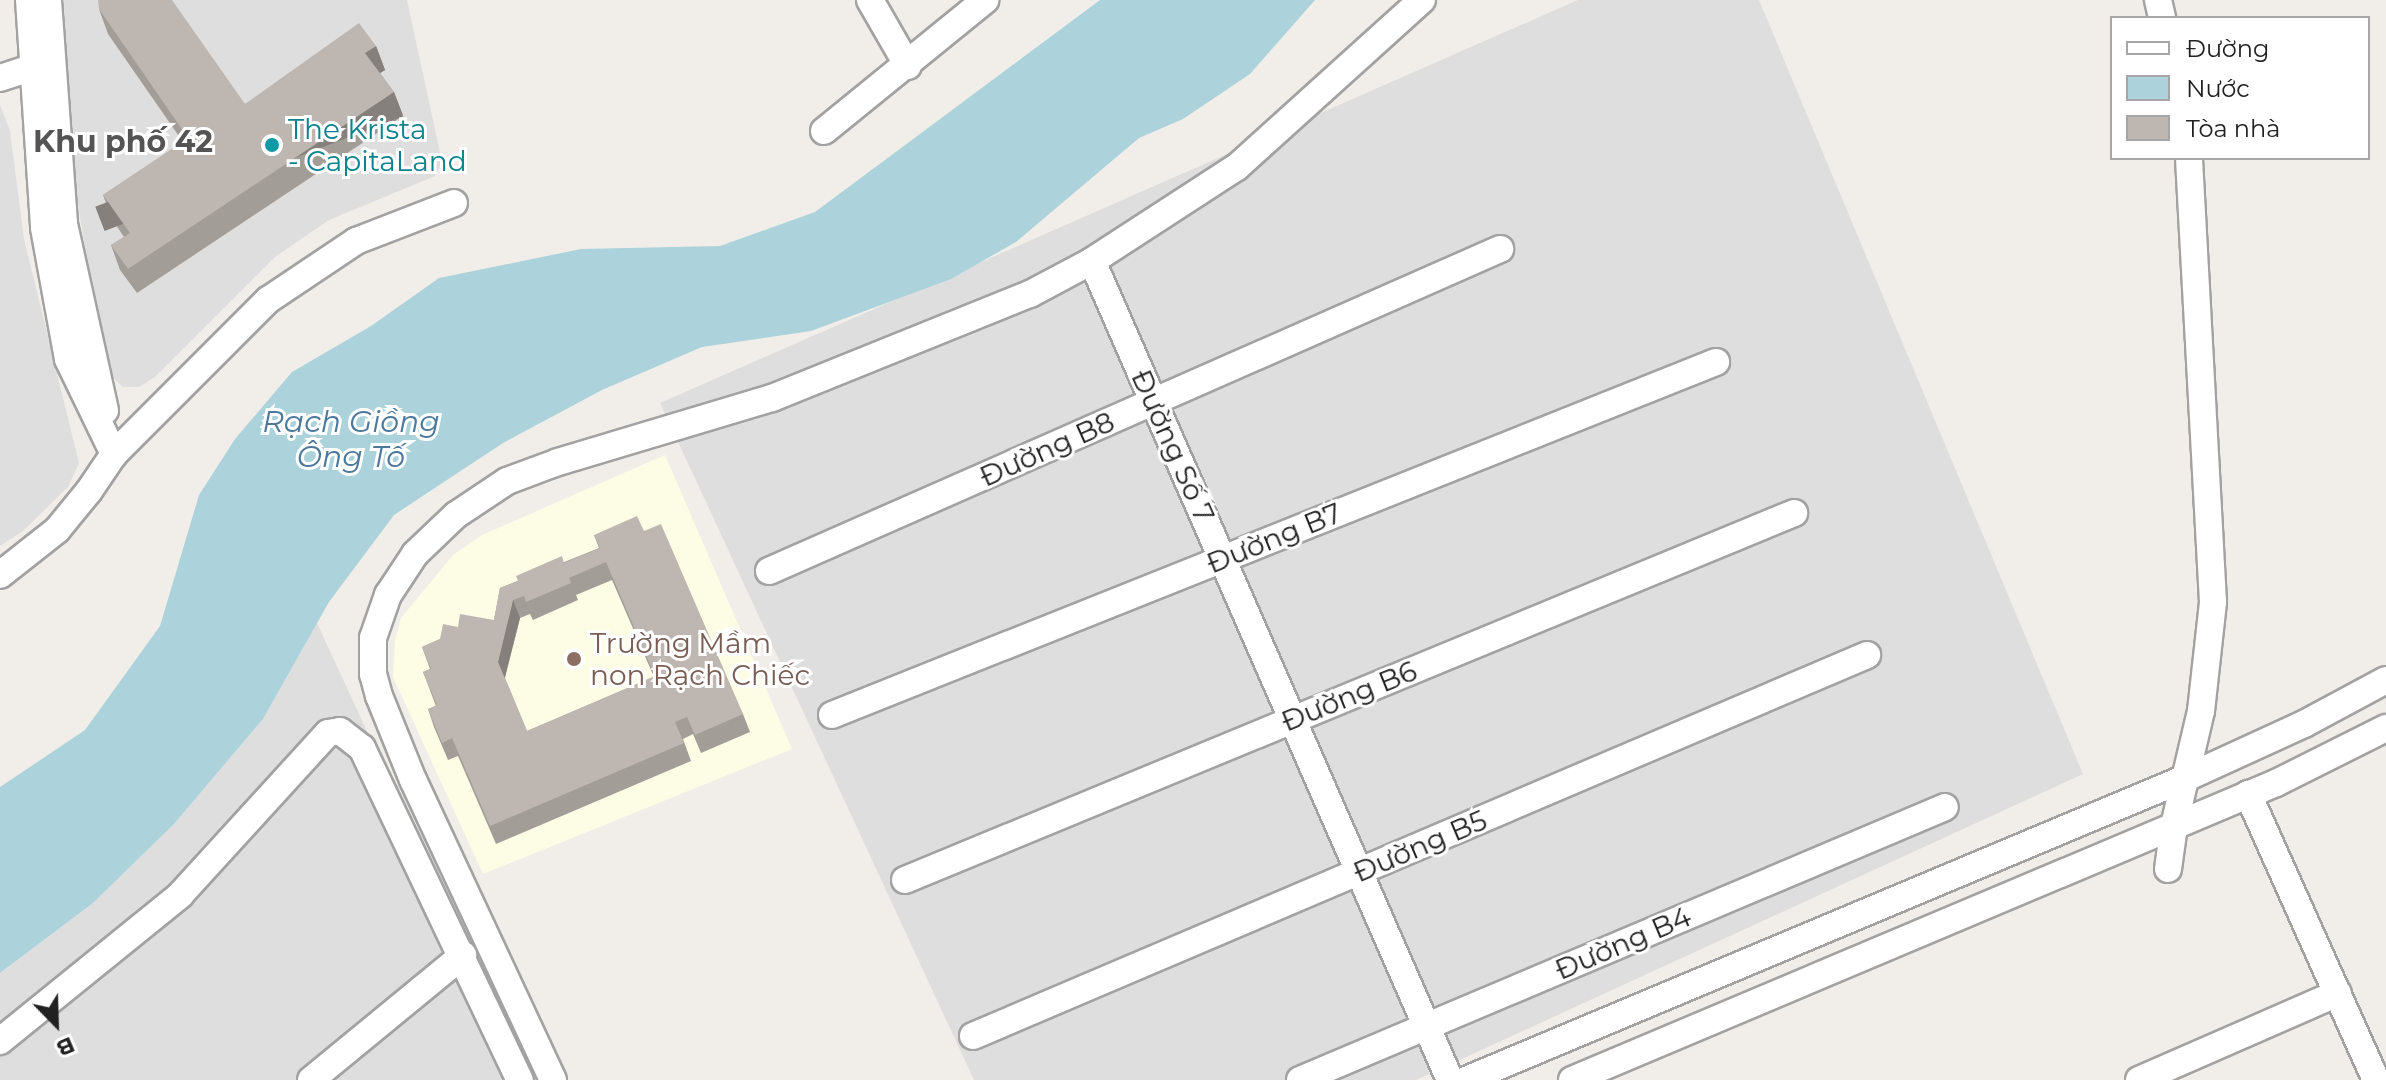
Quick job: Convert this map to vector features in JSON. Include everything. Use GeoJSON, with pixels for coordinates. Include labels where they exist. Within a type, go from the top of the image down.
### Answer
{"type":"FeatureCollection","features":[{"type":"Feature","properties":{"kind":"street"},"geometry":{"type":"LineString","coordinates":[[29,0],[41,64],[68,359],[114,454]]}},
{"type":"Feature","properties":{"kind":"street"},"geometry":{"type":"LineString","coordinates":[[41,64],[48,0]]}},
{"type":"Feature","properties":{"kind":"street"},"geometry":{"type":"LineString","coordinates":[[870,0],[908,66]]}},
{"type":"Feature","properties":{"kind":"street"},"geometry":{"type":"LineString","coordinates":[[824,131],[908,66],[985,0]]}},
{"type":"Feature","properties":{"kind":"street"},"geometry":{"type":"LineString","coordinates":[[553,1080],[413,780],[373,674],[373,638],[388,595],[415,554],[456,515],[507,481],[558,462],[772,398],[1030,294],[1092,261],[1237,167],[1422,0]]}},
{"type":"Feature","properties":{"kind":"street"},"geometry":{"type":"LineString","coordinates":[[0,78],[41,64]]}},
{"type":"Feature","properties":{"kind":"street"},"geometry":{"type":"LineString","coordinates":[[2168,869],[2174,826],[2201,711],[2213,602],[2189,160]]}},
{"type":"Feature","properties":{"kind":"street"},"geometry":{"type":"LineString","coordinates":[[0,575],[57,530],[114,454],[268,300],[356,241],[454,203]]}},
{"type":"Feature","properties":{"kind":"street","name":"Đường B8"},"geometry":{"type":"LineString","coordinates":[[769,571],[1500,249]]}},
{"type":"Feature","properties":{"kind":"street","name":"Đường Số 7"},"geometry":{"type":"LineString","coordinates":[[1092,261],[1450,1080]]}},
{"type":"Feature","properties":{"kind":"street","name":"Đường B7"},"geometry":{"type":"LineString","coordinates":[[832,715],[1716,362]]}},
{"type":"Feature","properties":{"kind":"street","name":"Đường B6"},"geometry":{"type":"LineString","coordinates":[[905,880],[1794,513]]}},
{"type":"Feature","properties":{"kind":"street","name":"Đường B5"},"geometry":{"type":"LineString","coordinates":[[973,1036],[1867,655]]}},
{"type":"Feature","properties":{"kind":"street"},"geometry":{"type":"LineString","coordinates":[[1466,1080],[2186,778],[2304,724],[2386,680]]}},
{"type":"Feature","properties":{"kind":"street"},"geometry":{"type":"LineString","coordinates":[[1572,1080],[2248,794],[2386,728]]}},
{"type":"Feature","properties":{"kind":"street"},"geometry":{"type":"LineString","coordinates":[[0,1041],[180,895],[328,733],[340,731],[362,748],[520,1080]]}},
{"type":"Feature","properties":{"kind":"street"},"geometry":{"type":"LineString","coordinates":[[2248,794],[2376,1080]]}},
{"type":"Feature","properties":{"kind":"street","name":"Đường B4"},"geometry":{"type":"LineString","coordinates":[[1300,1080],[1945,807]]}},
{"type":"Feature","properties":{"kind":"street"},"geometry":{"type":"LineString","coordinates":[[311,1080],[463,955]]}},
{"type":"Feature","properties":{"kind":"street"},"geometry":{"type":"LineString","coordinates":[[2139,1080],[2338,993]]}},
{"type":"Feature","properties":{"kind":"shaded area"},"geometry":{"type":"Polygon","coordinates":[[[64,0],[407,0],[442,162],[435,176],[329,220],[275,257],[155,377],[139,387],[123,387],[112,377],[102,352],[69,149],[64,0]]]}},
{"type":"Feature","properties":{"kind":"shaded area"},"geometry":{"type":"Polygon","coordinates":[[[1578,0],[1759,0],[2083,774],[1416,1080],[974,1080],[660,403],[1578,0]]]}},
{"type":"Feature","properties":{"kind":"shaded area"},"geometry":{"type":"Polygon","coordinates":[[[0,105],[10,131],[24,239],[79,463],[68,487],[23,531],[0,546],[0,105]]]}},
{"type":"Feature","properties":{"kind":"shaded area","name":"Trường Mầm non Rạch Chiếc"},"geometry":{"type":"Polygon","coordinates":[[[665,455],[792,749],[483,874],[393,677],[395,641],[401,618],[453,555],[482,535],[665,455]]]}},
{"type":"Feature","properties":{"kind":"shaded area"},"geometry":{"type":"Polygon","coordinates":[[[317,623],[528,1080],[0,1080],[0,973],[93,903],[174,824],[263,719],[317,623]]]}},
{"type":"Feature","properties":{"kind":"water","name":"Rạch Giồng Ông Tố"},"geometry":{"type":"Polygon","coordinates":[[[1100,0],[1315,0],[1250,74],[1183,119],[1139,138],[1016,242],[951,279],[811,331],[702,347],[602,390],[503,443],[394,515],[329,602],[263,719],[174,824],[93,903],[0,973],[0,787],[85,730],[160,626],[199,495],[235,439],[292,372],[371,326],[439,278],[581,249],[720,246],[815,212],[1100,0]]]}},
{"type":"Feature","properties":{"kind":"building","name":"The Krista - CapitaLand"},"geometry":{"type":"Polygon","coordinates":[[[98,0],[172,0],[245,104],[359,23],[376,46],[365,53],[394,92],[128,269],[111,245],[130,233],[103,195],[188,138],[99,9],[98,0]]]}},
{"type":"Feature","properties":{"kind":"building"},"geometry":{"type":"Polygon","coordinates":[[[637,516],[644,531],[661,524],[743,714],[695,735],[687,717],[675,722],[684,743],[490,826],[452,738],[442,743],[428,709],[437,705],[423,672],[431,669],[422,647],[440,639],[443,624],[458,627],[460,614],[494,620],[500,588],[518,581],[516,576],[562,556],[564,563],[600,548],[594,535],[637,516]],[[606,562],[569,578],[571,583],[526,602],[524,596],[513,600],[498,662],[527,731],[655,676],[606,562]]]}},
{"type":"Feature","properties":{"kind":"place","name":"The Krista - CapitaLand"},"geometry":{"type":"Point","coordinates":[272,145]}},
{"type":"Feature","properties":{"kind":"place","name":"Trường Mầm non Rạch Chiếc"},"geometry":{"type":"Point","coordinates":[574,659]}},
{"type":"Feature","properties":{"kind":"district","name":"Khu phố 42"},"geometry":{"type":"Point","coordinates":[123,142]}}]}
